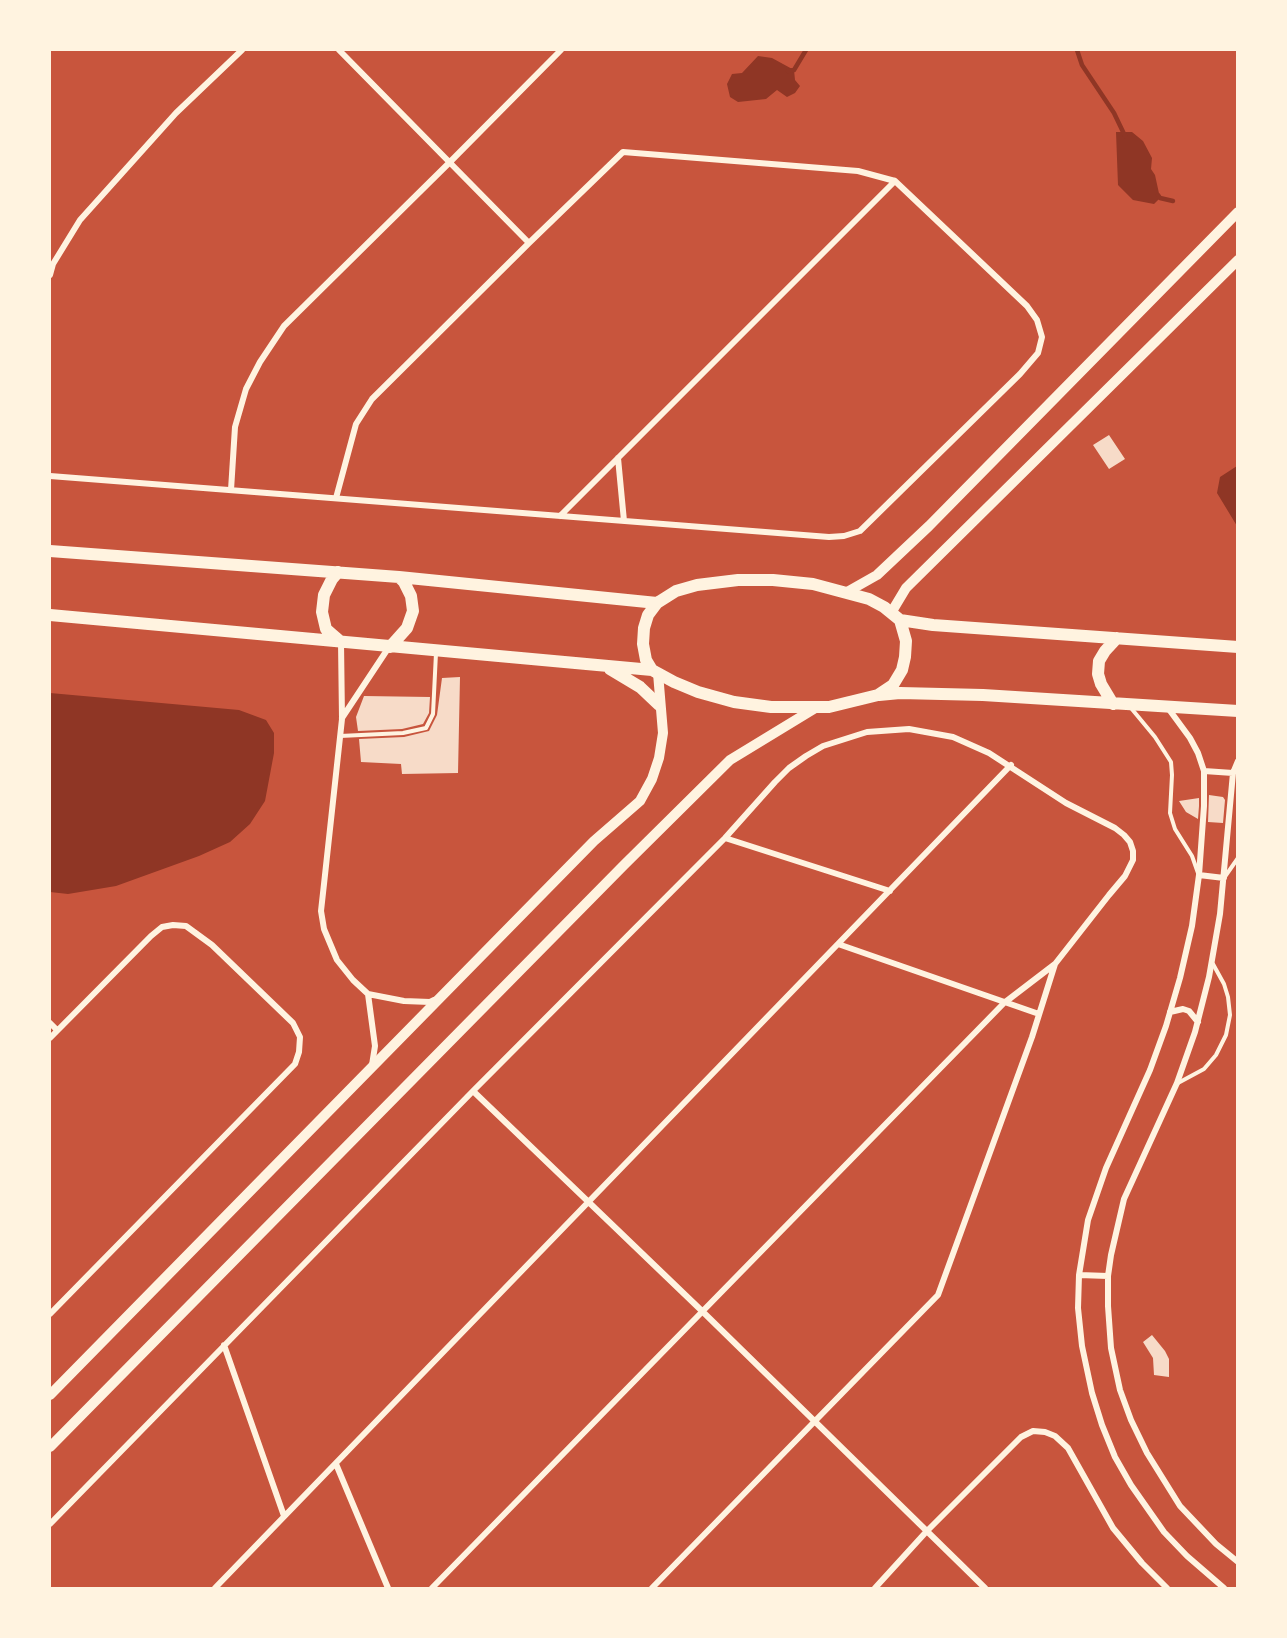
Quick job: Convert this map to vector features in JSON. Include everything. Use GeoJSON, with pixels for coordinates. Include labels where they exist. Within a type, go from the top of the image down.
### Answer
{"type":"FeatureCollection","features":[{"type":"Feature","properties":{"kind":"main road"},"geometry":{"type":"LineString","coordinates":[[848,592],[877,575],[929,526],[1238,212]]}},
{"type":"Feature","properties":{"kind":"main road"},"geometry":{"type":"LineString","coordinates":[[879,695],[893,685],[902,670],[906,657],[906,641],[896,617],[906,588],[1238,260]]}},
{"type":"Feature","properties":{"kind":"main road"},"geometry":{"type":"LineString","coordinates":[[50,551],[399,577],[657,603]]}},
{"type":"Feature","properties":{"kind":"main road"},"geometry":{"type":"LineString","coordinates":[[338,572],[324,595],[322,612],[326,629],[341,642]]}},
{"type":"Feature","properties":{"kind":"main road"},"geometry":{"type":"LineString","coordinates":[[390,646],[407,628],[413,611],[411,596],[399,577]]}},
{"type":"Feature","properties":{"kind":"main road"},"geometry":{"type":"LineString","coordinates":[[50,1395],[594,841],[640,801],[652,779],[659,758],[663,733],[655,672],[646,660],[643,644],[646,621],[657,603],[676,591],[697,585],[738,580],[783,581],[813,584],[848,592],[869,599],[896,617],[933,625],[1238,647]]}},
{"type":"Feature","properties":{"kind":"main road"},"geometry":{"type":"LineString","coordinates":[[50,615],[655,672],[698,692],[734,702],[771,707],[829,707],[879,695],[900,693],[983,695],[1238,711]]}},
{"type":"Feature","properties":{"kind":"main road"},"geometry":{"type":"LineString","coordinates":[[1113,704],[1101,684],[1099,668],[1105,651],[1118,638]]}},
{"type":"Feature","properties":{"kind":"main road"},"geometry":{"type":"LineString","coordinates":[[607,666],[640,687],[659,705]]}},
{"type":"Feature","properties":{"kind":"main road"},"geometry":{"type":"LineString","coordinates":[[50,1447],[730,760],[817,707]]}},
{"type":"Feature","properties":{"kind":"street"},"geometry":{"type":"LineString","coordinates":[[50,275],[53,264],[80,220],[176,113],[242,50]]}},
{"type":"Feature","properties":{"kind":"street"},"geometry":{"type":"LineString","coordinates":[[339,50],[529,243]]}},
{"type":"Feature","properties":{"kind":"street"},"geometry":{"type":"LineString","coordinates":[[231,490],[236,428],[246,389],[260,362],[284,326],[561,50]]}},
{"type":"Feature","properties":{"kind":"street"},"geometry":{"type":"LineString","coordinates":[[50,476],[829,537],[844,536],[860,531],[1020,374],[1038,352],[1042,337],[1037,320],[1027,306],[895,181],[858,171],[623,152],[372,399],[356,424],[336,498]]}},
{"type":"Feature","properties":{"kind":"street"},"geometry":{"type":"LineString","coordinates":[[560,516],[895,181]]}},
{"type":"Feature","properties":{"kind":"street"},"geometry":{"type":"LineString","coordinates":[[618,458],[624,521]]}},
{"type":"Feature","properties":{"kind":"street"},"geometry":{"type":"LineString","coordinates":[[341,642],[342,719],[321,911],[324,929],[337,960],[368,994],[416,1002],[430,1002],[440,997]]}},
{"type":"Feature","properties":{"kind":"street"},"geometry":{"type":"LineString","coordinates":[[342,719],[390,646]]}},
{"type":"Feature","properties":{"kind":"street"},"geometry":{"type":"LineString","coordinates":[[1168,708],[1190,738],[1204,771],[1199,875],[1192,926],[1170,1012],[1150,1070],[1096,1194],[1088,1220],[1079,1275],[1078,1308],[1082,1346],[1092,1393],[1101,1425],[1115,1457],[1131,1485],[1164,1532],[1187,1556],[1224,1588]]}},
{"type":"Feature","properties":{"kind":"street"},"geometry":{"type":"LineString","coordinates":[[50,1524],[473,1091],[725,838],[789,768],[823,746],[867,732],[909,729],[952,737],[1011,765],[1066,803],[1124,835],[1132,851],[1133,860],[1130,868],[1055,964],[1005,1003],[432,1588]]}},
{"type":"Feature","properties":{"kind":"street"},"geometry":{"type":"LineString","coordinates":[[1238,761],[1233,773],[1220,914],[1198,1022],[1177,1083],[1124,1199],[1108,1276],[1111,1348],[1120,1390],[1131,1420],[1163,1481],[1180,1506],[1216,1544],[1238,1562]]}},
{"type":"Feature","properties":{"kind":"street"},"geometry":{"type":"LineString","coordinates":[[214,1588],[1011,765]]}},
{"type":"Feature","properties":{"kind":"street"},"geometry":{"type":"LineString","coordinates":[[1204,771],[1233,773]]}},
{"type":"Feature","properties":{"kind":"street"},"geometry":{"type":"LineString","coordinates":[[725,838],[890,891]]}},
{"type":"Feature","properties":{"kind":"street"},"geometry":{"type":"LineString","coordinates":[[1199,875],[1224,878]]}},
{"type":"Feature","properties":{"kind":"street"},"geometry":{"type":"LineString","coordinates":[[50,1038],[151,936],[162,927],[173,925],[186,926],[196,932],[293,1023],[300,1037],[295,1064],[50,1314]]}},
{"type":"Feature","properties":{"kind":"street"},"geometry":{"type":"LineString","coordinates":[[838,944],[1039,1014]]}},
{"type":"Feature","properties":{"kind":"street"},"geometry":{"type":"LineString","coordinates":[[652,1588],[938,1295],[1055,964]]}},
{"type":"Feature","properties":{"kind":"street"},"geometry":{"type":"LineString","coordinates":[[368,994],[375,1046],[372,1068]]}},
{"type":"Feature","properties":{"kind":"street"},"geometry":{"type":"LineString","coordinates":[[1170,1012],[1183,1009],[1194,1016],[1198,1022]]}},
{"type":"Feature","properties":{"kind":"street"},"geometry":{"type":"LineString","coordinates":[[50,1023],[57,1030]]}},
{"type":"Feature","properties":{"kind":"street"},"geometry":{"type":"LineString","coordinates":[[473,1091],[985,1588]]}},
{"type":"Feature","properties":{"kind":"street"},"geometry":{"type":"LineString","coordinates":[[1079,1275],[1108,1276]]}},
{"type":"Feature","properties":{"kind":"street"},"geometry":{"type":"LineString","coordinates":[[224,1345],[284,1516]]}},
{"type":"Feature","properties":{"kind":"street"},"geometry":{"type":"LineString","coordinates":[[875,1588],[927,1532],[1022,1437],[1033,1431],[1055,1436],[1068,1448],[1113,1528],[1142,1563],[1167,1588]]}},
{"type":"Feature","properties":{"kind":"street"},"geometry":{"type":"LineString","coordinates":[[336,1464],[388,1588]]}},
{"type":"Feature","properties":{"kind":"lane"},"geometry":{"type":"LineString","coordinates":[[339,736],[403,733],[426,728],[433,714],[436,651]]}},
{"type":"Feature","properties":{"kind":"lane"},"geometry":{"type":"LineString","coordinates":[[1129,705],[1155,737],[1171,762],[1170,813],[1175,829],[1192,856],[1199,875]]}},
{"type":"Feature","properties":{"kind":"lane"},"geometry":{"type":"LineString","coordinates":[[1224,878],[1238,858]]}},
{"type":"Feature","properties":{"kind":"lane"},"geometry":{"type":"LineString","coordinates":[[1177,1083],[1204,1069],[1216,1055],[1226,1035],[1230,1015],[1228,997],[1224,984],[1211,962]]}},
{"type":"Feature","properties":{"kind":"shaded area"},"geometry":{"type":"Polygon","coordinates":[[[758,56],[772,58],[794,70],[795,80],[800,86],[795,93],[787,97],[777,90],[766,99],[738,102],[730,97],[727,84],[732,74],[742,73],[758,56]]]}},
{"type":"Feature","properties":{"kind":"shaded area"},"geometry":{"type":"Polygon","coordinates":[[[1116,132],[1132,132],[1143,141],[1152,158],[1151,169],[1155,175],[1160,198],[1154,204],[1133,200],[1118,185],[1116,132]]]}},
{"type":"Feature","properties":{"kind":"shaded area"},"geometry":{"type":"Polygon","coordinates":[[[1237,466],[1237,526],[1217,493],[1220,477],[1237,466]]]}},
{"type":"Feature","properties":{"kind":"shaded area"},"geometry":{"type":"Polygon","coordinates":[[[50,693],[239,710],[266,720],[274,733],[274,753],[265,801],[250,824],[230,842],[199,856],[116,886],[68,894],[50,892],[50,693]]]}},
{"type":"Feature","properties":{"kind":"building"},"geometry":{"type":"Polygon","coordinates":[[[1109,435],[1125,459],[1109,469],[1093,445],[1109,435]]]}},
{"type":"Feature","properties":{"kind":"building"},"geometry":{"type":"Polygon","coordinates":[[[460,677],[458,773],[402,774],[401,764],[361,762],[359,739],[404,737],[429,731],[437,715],[442,678],[460,677]]]}},
{"type":"Feature","properties":{"kind":"building"},"geometry":{"type":"Polygon","coordinates":[[[364,696],[430,697],[429,713],[423,724],[402,729],[358,731],[356,717],[364,696]]]}},
{"type":"Feature","properties":{"kind":"building"},"geometry":{"type":"Polygon","coordinates":[[[1209,795],[1223,797],[1225,800],[1223,823],[1208,822],[1209,795]]]}},
{"type":"Feature","properties":{"kind":"building"},"geometry":{"type":"Polygon","coordinates":[[[1199,798],[1198,819],[1186,812],[1179,801],[1199,798]]]}},
{"type":"Feature","properties":{"kind":"building"},"geometry":{"type":"Polygon","coordinates":[[[1152,1335],[1169,1359],[1169,1377],[1154,1375],[1153,1358],[1143,1342],[1152,1335]]]}},
{"type":"Feature","properties":{"kind":"waterway"},"geometry":{"type":"LineString","coordinates":[[788,71],[794,70],[806,50]]}},
{"type":"Feature","properties":{"kind":"waterway"},"geometry":{"type":"LineString","coordinates":[[1077,50],[1082,65],[1114,113],[1125,136]]}},
{"type":"Feature","properties":{"kind":"waterway"},"geometry":{"type":"LineString","coordinates":[[1158,195],[1160,198],[1173,201]]}}]}
